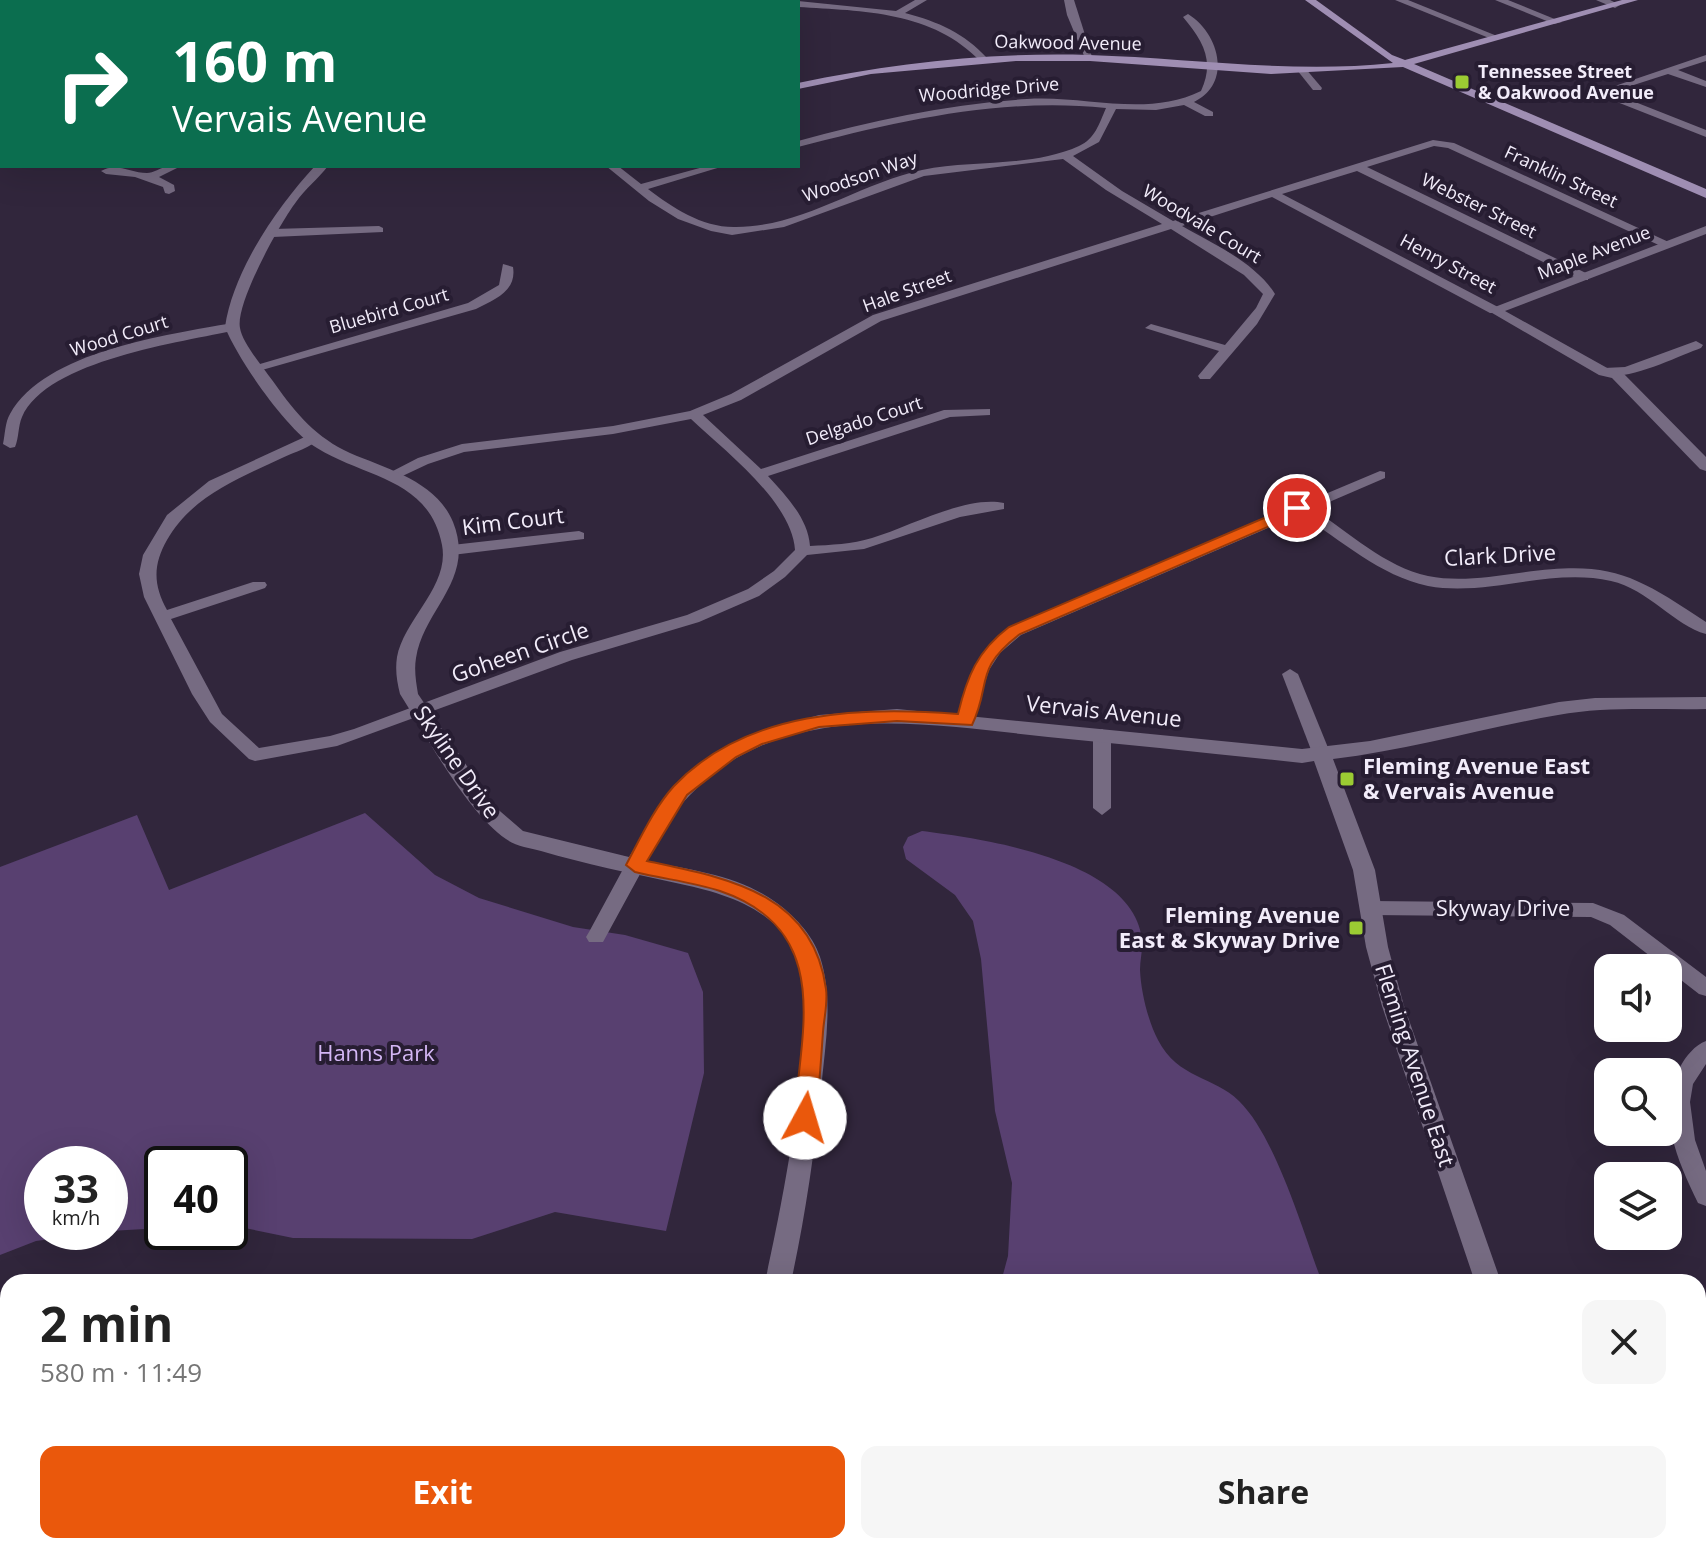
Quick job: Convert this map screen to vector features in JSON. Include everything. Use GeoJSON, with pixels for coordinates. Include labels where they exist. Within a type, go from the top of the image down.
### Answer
{"type":"FeatureCollection","features":[{"type":"Feature","properties":{"kind":"main road"},"geometry":{"type":"LineString","coordinates":[[1310,0],[1400,63],[1706,194]]}},
{"type":"Feature","properties":{"kind":"main road","name":"Oakwood Avenue"},"geometry":{"type":"LineString","coordinates":[[800,86],[871,71],[984,60],[1090,58],[1213,68],[1302,70],[1392,67],[1633,0]]}},
{"type":"Feature","properties":{"kind":"street"},"geometry":{"type":"LineString","coordinates":[[896,15],[922,0]]}},
{"type":"Feature","properties":{"kind":"street"},"geometry":{"type":"LineString","coordinates":[[1069,0],[1071,16],[1083,36],[1090,58]]}},
{"type":"Feature","properties":{"kind":"street"},"geometry":{"type":"LineString","coordinates":[[1400,0],[1497,38]]}},
{"type":"Feature","properties":{"kind":"street"},"geometry":{"type":"LineString","coordinates":[[1500,0],[1557,22]]}},
{"type":"Feature","properties":{"kind":"street"},"geometry":{"type":"LineString","coordinates":[[1601,0],[1615,5]]}},
{"type":"Feature","properties":{"kind":"street"},"geometry":{"type":"LineString","coordinates":[[800,4],[896,15],[954,34],[978,51],[984,60]]}},
{"type":"Feature","properties":{"kind":"street"},"geometry":{"type":"LineString","coordinates":[[1185,102],[1205,93],[1213,68],[1212,47],[1188,17]]}},
{"type":"Feature","properties":{"kind":"street"},"geometry":{"type":"LineString","coordinates":[[1706,58],[1614,87],[1609,92],[1706,134]]}},
{"type":"Feature","properties":{"kind":"street"},"geometry":{"type":"LineString","coordinates":[[1302,70],[1317,88]]}},
{"type":"Feature","properties":{"kind":"street"},"geometry":{"type":"LineString","coordinates":[[1668,70],[1706,84]]}},
{"type":"Feature","properties":{"kind":"street","name":"Woodridge Drive"},"geometry":{"type":"LineString","coordinates":[[800,143],[901,116],[943,110],[1044,101],[1157,107],[1185,102]]}},
{"type":"Feature","properties":{"kind":"street"},"geometry":{"type":"LineString","coordinates":[[1185,102],[1209,114]]}},
{"type":"Feature","properties":{"kind":"street","name":"Woodson Way"},"geometry":{"type":"LineString","coordinates":[[614,168],[691,222],[747,231],[783,224],[889,182],[923,173],[1065,155],[1094,143],[1102,134],[1113,104]]}},
{"type":"Feature","properties":{"kind":"street","name":"Hale Street"},"geometry":{"type":"LineString","coordinates":[[394,476],[423,461],[462,448],[613,430],[694,414],[736,397],[877,318],[1272,193],[1440,144]]}},
{"type":"Feature","properties":{"kind":"street","name":"Franklin Street"},"geometry":{"type":"LineString","coordinates":[[1440,144],[1450,145],[1667,244]]}},
{"type":"Feature","properties":{"kind":"street","name":"Woodvale Court"},"geometry":{"type":"LineString","coordinates":[[1065,155],[1124,198],[1240,266],[1266,288],[1269,294],[1266,307],[1225,349],[1205,376]]}},
{"type":"Feature","properties":{"kind":"street","name":"Webster Street"},"geometry":{"type":"LineString","coordinates":[[1358,167],[1584,277]]}},
{"type":"Feature","properties":{"kind":"street"},"geometry":{"type":"LineString","coordinates":[[150,177],[171,168]]}},
{"type":"Feature","properties":{"kind":"street"},"geometry":{"type":"LineString","coordinates":[[320,168],[295,193],[236,299],[232,327],[257,367],[304,430],[415,489],[434,508],[448,532],[452,550]]}},
{"type":"Feature","properties":{"kind":"street"},"geometry":{"type":"LineString","coordinates":[[639,188],[712,168]]}},
{"type":"Feature","properties":{"kind":"street"},"geometry":{"type":"LineString","coordinates":[[106,171],[122,170],[150,177],[168,185],[169,191]]}},
{"type":"Feature","properties":{"kind":"street","name":"Henry Street"},"geometry":{"type":"LineString","coordinates":[[1272,193],[1604,372],[1617,375],[1706,466]]}},
{"type":"Feature","properties":{"kind":"street"},"geometry":{"type":"LineString","coordinates":[[273,233],[379,230]]}},
{"type":"Feature","properties":{"kind":"street","name":"Maple Avenue"},"geometry":{"type":"LineString","coordinates":[[1494,310],[1706,230]]}},
{"type":"Feature","properties":{"kind":"street","name":"Bluebird Court"},"geometry":{"type":"LineString","coordinates":[[257,367],[472,306],[506,286],[510,276],[507,267]]}},
{"type":"Feature","properties":{"kind":"street","name":"Wood Court"},"geometry":{"type":"LineString","coordinates":[[10,444],[9,430],[22,406],[61,374],[153,344],[232,327]]}},
{"type":"Feature","properties":{"kind":"street"},"geometry":{"type":"LineString","coordinates":[[1151,328],[1225,349]]}},
{"type":"Feature","properties":{"kind":"street"},"geometry":{"type":"LineString","coordinates":[[1604,372],[1627,371],[1696,345]]}},
{"type":"Feature","properties":{"kind":"street","name":"Henry Street"},"geometry":{"type":"LineString","coordinates":[[1604,372],[1601,377],[1706,481]]}},
{"type":"Feature","properties":{"kind":"street","name":"Delgado Court"},"geometry":{"type":"LineString","coordinates":[[756,475],[949,413],[985,412]]}},
{"type":"Feature","properties":{"kind":"street"},"geometry":{"type":"LineString","coordinates":[[694,414],[789,507],[802,528],[803,551],[844,549],[882,540],[978,507],[999,506]]}},
{"type":"Feature","properties":{"kind":"street","name":"Goheen Circle"},"geometry":{"type":"LineString","coordinates":[[314,438],[214,484],[172,518],[155,545],[147,574],[152,597],[216,718],[255,755],[331,742],[568,655],[659,630],[776,580],[803,551]]}},
{"type":"Feature","properties":{"kind":"street"},"geometry":{"type":"LineString","coordinates":[[965,721],[975,678],[982,663],[997,644],[1015,631],[1380,475]]}},
{"type":"Feature","properties":{"kind":"street","name":"Clark Drive"},"geometry":{"type":"LineString","coordinates":[[1302,509],[1403,572],[1429,581],[1464,582],[1587,572],[1616,577],[1655,596],[1706,629]]}},
{"type":"Feature","properties":{"kind":"street","name":"Kim Court"},"geometry":{"type":"LineString","coordinates":[[452,550],[579,536]]}},
{"type":"Feature","properties":{"kind":"street","name":"Skyline Drive"},"geometry":{"type":"LineString","coordinates":[[452,550],[443,585],[418,626],[405,656],[405,678],[409,694],[487,811],[516,836],[550,847],[706,879],[748,896],[782,919],[796,934],[810,963],[816,991],[816,1022],[797,1195],[780,1274]]}},
{"type":"Feature","properties":{"kind":"street"},"geometry":{"type":"LineString","coordinates":[[162,617],[259,585]]}},
{"type":"Feature","properties":{"kind":"street"},"geometry":{"type":"LineString","coordinates":[[1290,674],[1322,755]]}},
{"type":"Feature","properties":{"kind":"street","name":"Vervais Avenue"},"geometry":{"type":"LineString","coordinates":[[596,937],[654,830],[681,791],[730,753],[756,740],[819,721],[897,715],[1271,753],[1322,755],[1370,748],[1559,708],[1595,704],[1706,703]]}},
{"type":"Feature","properties":{"kind":"street"},"geometry":{"type":"LineString","coordinates":[[1102,735],[1102,808]]}},
{"type":"Feature","properties":{"kind":"street","name":"Fleming Avenue East"},"geometry":{"type":"LineString","coordinates":[[1322,755],[1353,835],[1393,1006],[1485,1274]]}},
{"type":"Feature","properties":{"kind":"street","name":"Skyway Drive"},"geometry":{"type":"LineString","coordinates":[[1371,908],[1593,910],[1617,920],[1706,988]]}},
{"type":"Feature","properties":{"kind":"street"},"geometry":{"type":"LineString","coordinates":[[1706,1050],[1682,1085],[1678,1111],[1680,1135],[1706,1196]]}},
{"type":"Feature","properties":{"kind":"green space","name":"Hanns Park"},"geometry":{"type":"Polygon","coordinates":[[[365,813],[435,875],[479,898],[573,927],[625,935],[688,953],[703,992],[704,1073],[666,1231],[555,1212],[472,1239],[293,1238],[248,1229],[248,1146],[144,1146],[144,1229],[128,1230],[128,1146],[24,1146],[24,1246],[0,1255],[0,867],[137,815],[169,890],[365,813]]]}},
{"type":"Feature","properties":{"kind":"green space"},"geometry":{"type":"Polygon","coordinates":[[[922,831],[1017,848],[1085,872],[1113,890],[1133,912],[1142,939],[1140,970],[1143,997],[1158,1040],[1176,1062],[1229,1093],[1252,1117],[1277,1161],[1319,1274],[1003,1274],[1008,1256],[1012,1183],[995,1111],[981,959],[973,921],[955,895],[906,859],[903,847],[908,837],[922,831]]]}},
{"type":"Feature","properties":{"kind":"place","name":"Tennessee Street & Oakwood Avenue"},"geometry":{"type":"Point","coordinates":[1462,82]}},
{"type":"Feature","properties":{"kind":"place","name":"Fleming Avenue East & Vervais Avenue"},"geometry":{"type":"Point","coordinates":[1347,779]}},
{"type":"Feature","properties":{"kind":"place","name":"Fleming Avenue East & Skyway Drive"},"geometry":{"type":"Point","coordinates":[1356,928]}},
{"type":"Feature","properties":{"kind":"route"},"geometry":{"type":"LineString","coordinates":[[805,1118],[816,1022],[816,991],[808,955],[796,934],[767,907],[727,886],[635,865],[681,791],[730,753],[756,740],[819,721],[897,715],[965,721],[975,678],[982,663],[997,644],[1015,631],[1297,508]]}}]}
